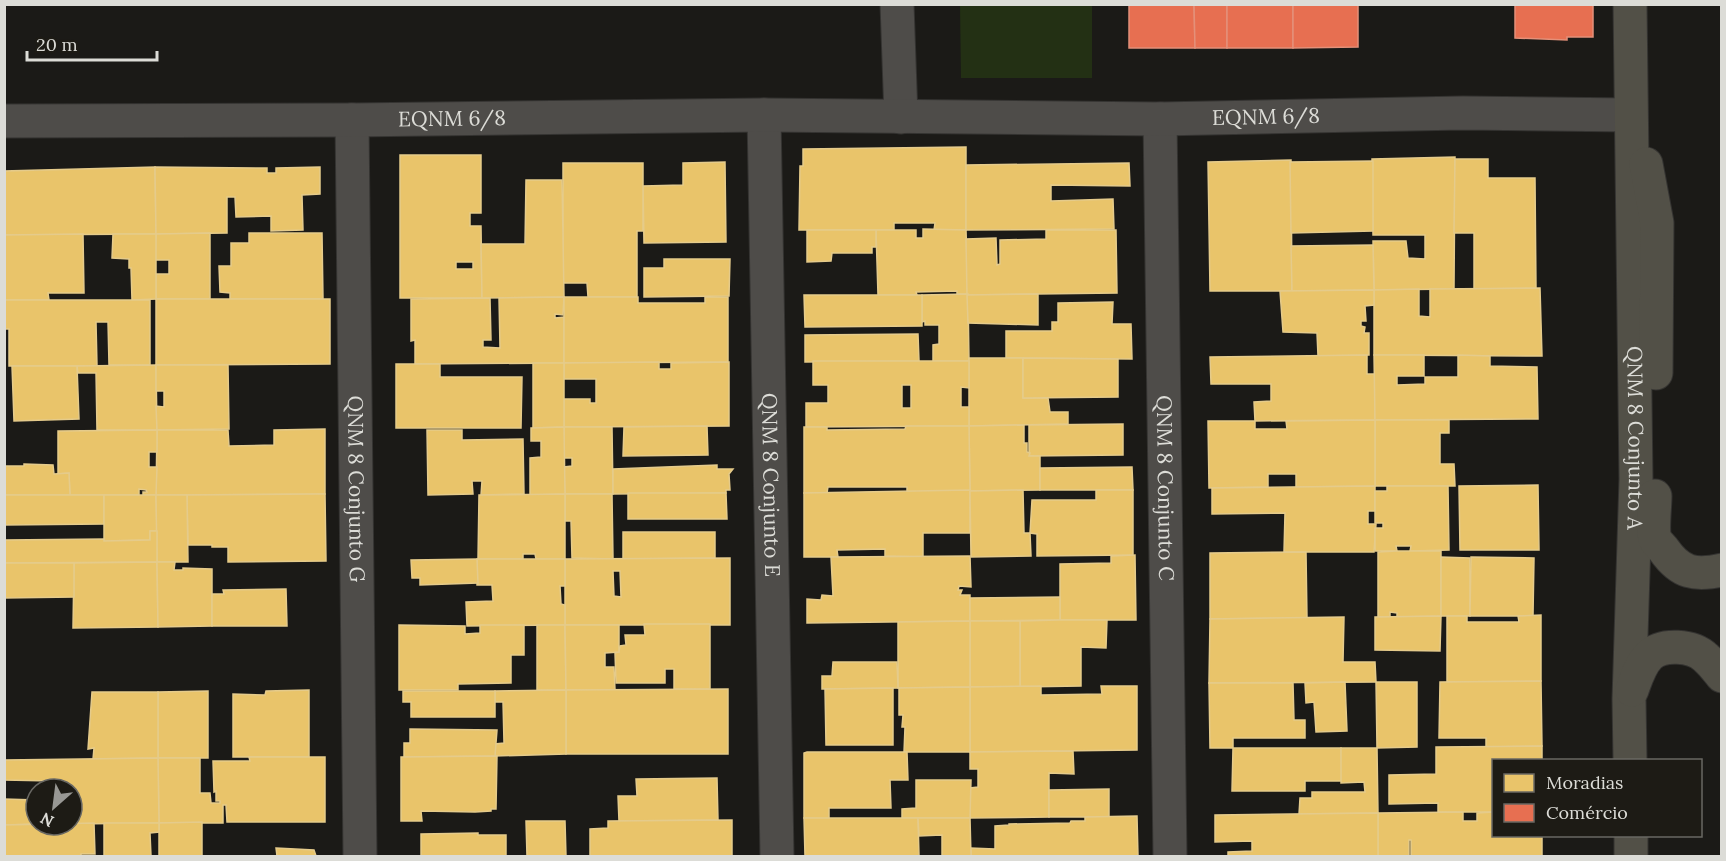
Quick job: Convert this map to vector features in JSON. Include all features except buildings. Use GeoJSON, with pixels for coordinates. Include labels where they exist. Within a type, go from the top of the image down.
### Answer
{"type":"FeatureCollection","features":[{"type":"Feature","properties":{"kind":"main road"},"geometry":{"type":"LineString","coordinates":[[1630,4],[1630,77],[1657,222],[1655,538],[1681,569],[1693,573],[1722,570]]}},
{"type":"Feature","properties":{"kind":"main road","name":"QNM 8 Conjunto A"},"geometry":{"type":"LineString","coordinates":[[1630,77],[1636,479],[1629,699],[1630,759]]}},
{"type":"Feature","properties":{"kind":"main road"},"geometry":{"type":"LineString","coordinates":[[1629,699],[1639,672],[1650,655],[1672,646],[1705,656],[1722,676]]}},
{"type":"Feature","properties":{"kind":"main road"},"geometry":{"type":"LineString","coordinates":[[1631,837],[1631,856]]}},
{"type":"Feature","properties":{"kind":"street"},"geometry":{"type":"LineString","coordinates":[[897,4],[901,117]]}},
{"type":"Feature","properties":{"kind":"street","name":"EQNM 6/8"},"geometry":{"type":"LineString","coordinates":[[4,121],[764,115],[1160,119],[1463,113],[1630,116]]}},
{"type":"Feature","properties":{"kind":"street","name":"QNM 8 Conjunto E"},"geometry":{"type":"LineString","coordinates":[[764,115],[777,856]]}},
{"type":"Feature","properties":{"kind":"street","name":"QNM 8 Conjunto C"},"geometry":{"type":"LineString","coordinates":[[1160,119],[1170,856]]}},
{"type":"Feature","properties":{"kind":"street","name":"QNM 8 Conjunto G"},"geometry":{"type":"LineString","coordinates":[[352,120],[360,856]]}},
{"type":"Feature","properties":{"kind":"green space"},"geometry":{"type":"Polygon","coordinates":[[[960,5],[1092,5],[1092,78],[961,78],[960,5]]]}}]}
